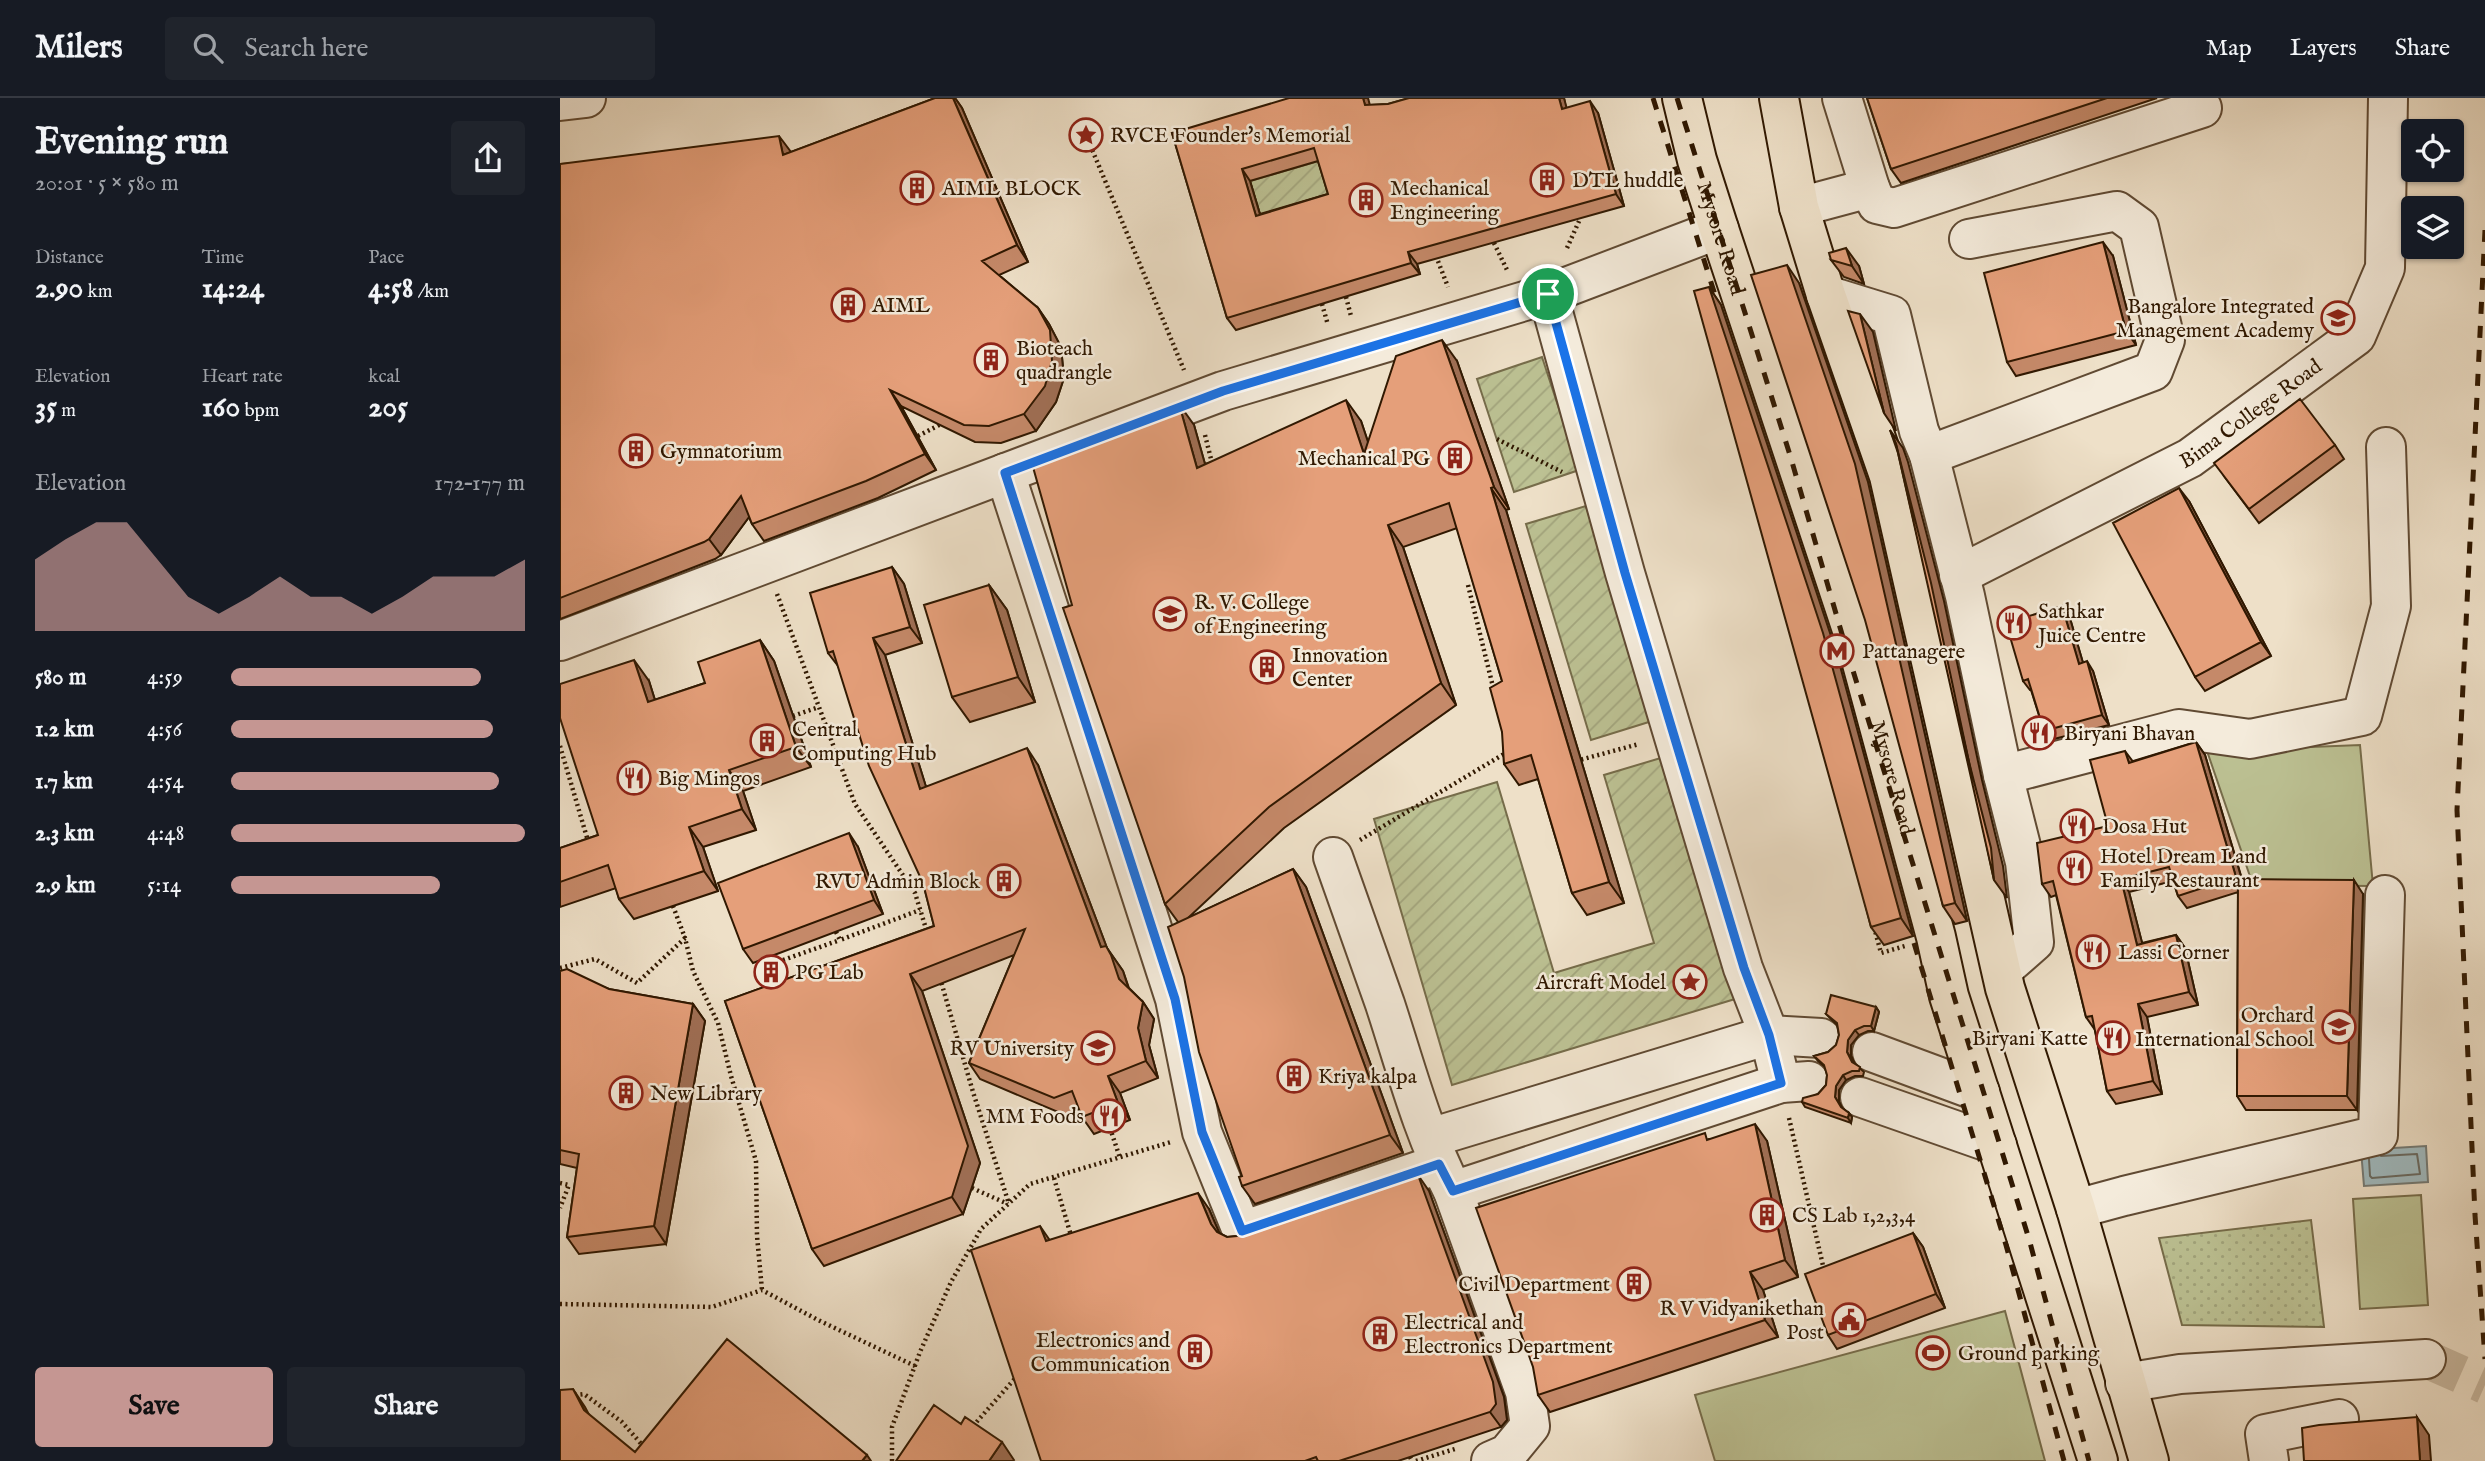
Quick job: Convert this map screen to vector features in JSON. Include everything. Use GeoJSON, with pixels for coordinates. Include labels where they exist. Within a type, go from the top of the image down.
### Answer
{"type":"FeatureCollection","features":[{"type":"Feature","properties":{"kind":"highway","name":"Mysore Road"},"geometry":{"type":"LineString","coordinates":[[1682,98],[1697,160],[1719,229],[1857,645],[1936,937],[1949,996],[2098,1461]]}},
{"type":"Feature","properties":{"kind":"highway"},"geometry":{"type":"LineString","coordinates":[[1779,98],[1799,206],[1826,295],[1889,476],[2006,988],[2076,1209],[2149,1461]]}},
{"type":"Feature","properties":{"kind":"street"},"geometry":{"type":"LineString","coordinates":[[560,102],[586,98]]}},
{"type":"Feature","properties":{"kind":"street"},"geometry":{"type":"LineString","coordinates":[[1842,98],[1877,204],[1894,208],[2202,108]]}},
{"type":"Feature","properties":{"kind":"street","name":"Bima College Road"},"geometry":{"type":"LineString","coordinates":[[1959,575],[2190,458],[2356,336],[2385,268],[2388,98]]}},
{"type":"Feature","properties":{"kind":"street"},"geometry":{"type":"LineString","coordinates":[[1799,206],[1870,188]]}},
{"type":"Feature","properties":{"kind":"street"},"geometry":{"type":"LineString","coordinates":[[1929,455],[2153,371],[2165,340],[2139,227],[2117,211],[1969,239]]}},
{"type":"Feature","properties":{"kind":"street"},"geometry":{"type":"LineString","coordinates":[[560,641],[1223,391],[1548,294],[1719,229]]}},
{"type":"Feature","properties":{"kind":"street"},"geometry":{"type":"LineString","coordinates":[[1441,1164],[1795,1082],[1769,1035],[1744,968],[1603,493],[1548,294]]}},
{"type":"Feature","properties":{"kind":"street"},"geometry":{"type":"LineString","coordinates":[[1826,295],[1891,315],[1919,431],[1929,455],[2025,862],[2034,942],[2002,970]]}},
{"type":"Feature","properties":{"kind":"street"},"geometry":{"type":"LineString","coordinates":[[2003,775],[2179,729],[2250,739],[2362,716],[2391,606],[2386,447]]}},
{"type":"Feature","properties":{"kind":"street"},"geometry":{"type":"LineString","coordinates":[[1005,473],[1175,999],[1202,1132],[1242,1231],[1441,1164],[1769,1035],[1821,1038]]}},
{"type":"Feature","properties":{"kind":"street"},"geometry":{"type":"LineString","coordinates":[[1333,857],[1385,1004],[1414,1100],[1441,1164],[1525,1392],[1530,1426],[1520,1442],[1507,1454],[1491,1461]]}},
{"type":"Feature","properties":{"kind":"street"},"geometry":{"type":"LineString","coordinates":[[2076,1209],[2378,1135],[2385,895]]}},
{"type":"Feature","properties":{"kind":"street"},"geometry":{"type":"LineString","coordinates":[[1872,1052],[1980,1092]]}},
{"type":"Feature","properties":{"kind":"street"},"geometry":{"type":"LineString","coordinates":[[1860,1097],[1997,1145]]}},
{"type":"Feature","properties":{"kind":"street"},"geometry":{"type":"LineString","coordinates":[[2125,1383],[2180,1374],[2426,1359]]}},
{"type":"Feature","properties":{"kind":"street"},"geometry":{"type":"LineString","coordinates":[[2269,1461],[2265,1434],[2339,1419]]}},
{"type":"Feature","properties":{"kind":"path"},"geometry":{"type":"LineString","coordinates":[[1086,135],[1197,402],[1215,476]]}},
{"type":"Feature","properties":{"kind":"path"},"geometry":{"type":"LineString","coordinates":[[1433,247],[1461,320]]}},
{"type":"Feature","properties":{"kind":"path"},"geometry":{"type":"LineString","coordinates":[[1346,297],[1352,317]]}},
{"type":"Feature","properties":{"kind":"path"},"geometry":{"type":"LineString","coordinates":[[1322,304],[1331,335]]}},
{"type":"Feature","properties":{"kind":"path"},"geometry":{"type":"LineString","coordinates":[[918,436],[951,419]]}},
{"type":"Feature","properties":{"kind":"path"},"geometry":{"type":"LineString","coordinates":[[1497,439],[1603,493]]}},
{"type":"Feature","properties":{"kind":"path"},"geometry":{"type":"LineString","coordinates":[[766,562],[855,804],[915,893],[928,936]]}},
{"type":"Feature","properties":{"kind":"path"},"geometry":{"type":"LineString","coordinates":[[1468,584],[1496,699]]}},
{"type":"Feature","properties":{"kind":"path"},"geometry":{"type":"LineString","coordinates":[[793,716],[819,707]]}},
{"type":"Feature","properties":{"kind":"path"},"geometry":{"type":"LineString","coordinates":[[560,747],[592,852]]}},
{"type":"Feature","properties":{"kind":"path"},"geometry":{"type":"LineString","coordinates":[[1333,857],[1509,751]]}},
{"type":"Feature","properties":{"kind":"path"},"geometry":{"type":"LineString","coordinates":[[1571,762],[1604,752]]}},
{"type":"Feature","properties":{"kind":"path"},"geometry":{"type":"LineString","coordinates":[[673,906],[693,971],[718,1023],[756,1161],[757,1236],[762,1290]]}},
{"type":"Feature","properties":{"kind":"path"},"geometry":{"type":"LineString","coordinates":[[783,960],[920,910]]}},
{"type":"Feature","properties":{"kind":"path"},"geometry":{"type":"LineString","coordinates":[[1874,926],[1881,953],[1936,937]]}},
{"type":"Feature","properties":{"kind":"path"},"geometry":{"type":"LineString","coordinates":[[836,932],[840,940]]}},
{"type":"Feature","properties":{"kind":"path"},"geometry":{"type":"LineString","coordinates":[[560,968],[595,960],[637,983],[685,938]]}},
{"type":"Feature","properties":{"kind":"path"},"geometry":{"type":"LineString","coordinates":[[939,975],[1009,1204]]}},
{"type":"Feature","properties":{"kind":"path"},"geometry":{"type":"LineString","coordinates":[[1795,1082],[1824,1270]]}},
{"type":"Feature","properties":{"kind":"path"},"geometry":{"type":"LineString","coordinates":[[1110,1128],[1120,1158]]}},
{"type":"Feature","properties":{"kind":"path"},"geometry":{"type":"LineString","coordinates":[[892,1461],[892,1427],[915,1366],[951,1282],[981,1229],[1030,1184],[1171,1142]]}},
{"type":"Feature","properties":{"kind":"path"},"geometry":{"type":"LineString","coordinates":[[1054,1178],[1073,1242]]}},
{"type":"Feature","properties":{"kind":"path"},"geometry":{"type":"LineString","coordinates":[[560,1183],[569,1185],[560,1208]]}},
{"type":"Feature","properties":{"kind":"path"},"geometry":{"type":"LineString","coordinates":[[972,1188],[1009,1204]]}},
{"type":"Feature","properties":{"kind":"path"},"geometry":{"type":"LineString","coordinates":[[560,1304],[712,1307],[762,1290],[915,1366]]}},
{"type":"Feature","properties":{"kind":"path"},"geometry":{"type":"LineString","coordinates":[[965,1435],[1018,1374]]}},
{"type":"Feature","properties":{"kind":"path"},"geometry":{"type":"LineString","coordinates":[[572,1396],[584,1394],[622,1422],[649,1451]]}},
{"type":"Feature","properties":{"kind":"green space"},"geometry":{"type":"Polygon","coordinates":[[[1322,160],[1345,235],[1264,228],[1250,181],[1322,160]]]}},
{"type":"Feature","properties":{"kind":"green space"},"geometry":{"type":"Polygon","coordinates":[[[1542,357],[1579,470],[1514,492],[1477,379],[1542,357]]]}},
{"type":"Feature","properties":{"kind":"green space"},"geometry":{"type":"Polygon","coordinates":[[[1586,506],[1652,721],[1591,740],[1526,524],[1586,506]]]}},
{"type":"Feature","properties":{"kind":"green space"},"geometry":{"type":"Polygon","coordinates":[[[2360,745],[2373,886],[2253,885],[2207,751],[2360,745]]]}},
{"type":"Feature","properties":{"kind":"green space"},"geometry":{"type":"Polygon","coordinates":[[[1664,757],[1735,999],[1452,1085],[1374,819],[1497,782],[1554,973],[1654,943],[1604,775],[1664,757]]]}},
{"type":"Feature","properties":{"kind":"green space"},"geometry":{"type":"Polygon","coordinates":[[[2421,1195],[2428,1305],[2360,1309],[2353,1199],[2421,1195]]]}},
{"type":"Feature","properties":{"kind":"green space"},"geometry":{"type":"Polygon","coordinates":[[[2311,1220],[2324,1327],[2182,1325],[2159,1238],[2311,1220]]]}},
{"type":"Feature","properties":{"kind":"green space","name":"Ground parking"},"geometry":{"type":"Polygon","coordinates":[[[2005,1311],[2045,1461],[1715,1461],[1695,1395],[2005,1311]]]}},
{"type":"Feature","properties":{"kind":"water"},"geometry":{"type":"Polygon","coordinates":[[[2426,1146],[2428,1182],[2364,1186],[2361,1150],[2426,1146]]]}},
{"type":"Feature","properties":{"kind":"building"},"geometry":{"type":"Polygon","coordinates":[[[935,98],[953,98],[1017,245],[982,261],[1038,308],[1050,330],[1052,361],[1045,386],[1024,414],[989,426],[964,425],[890,390],[925,454],[866,481],[752,524],[741,496],[704,542],[560,598],[560,164],[779,136],[783,155],[935,98]]]}},
{"type":"Feature","properties":{"kind":"building"},"geometry":{"type":"Polygon","coordinates":[[[1289,98],[1363,98],[1365,105],[1388,104],[1409,98],[1559,98],[1562,109],[1590,101],[1616,194],[1408,252],[1411,263],[1227,318],[1172,133],[1289,98]],[[1314,148],[1242,169],[1256,216],[1328,194],[1314,148]]]}},
{"type":"Feature","properties":{"kind":"building"},"geometry":{"type":"Polygon","coordinates":[[[1867,98],[2107,98],[1891,169],[1867,98]]]}},
{"type":"Feature","properties":{"kind":"building"},"geometry":{"type":"Polygon","coordinates":[[[2103,242],[2126,331],[2007,362],[1984,273],[2103,242]]]}},
{"type":"Feature","properties":{"kind":"building"},"geometry":{"type":"Polygon","coordinates":[[[1846,248],[1852,266],[1831,260],[1829,253],[1846,248]]]}},
{"type":"Feature","properties":{"kind":"building"},"geometry":{"type":"Polygon","coordinates":[[[1787,265],[1855,464],[1955,903],[1943,906],[1865,620],[1751,275],[1787,265]]]}},
{"type":"Feature","properties":{"kind":"building"},"geometry":{"type":"Polygon","coordinates":[[[1709,287],[1823,633],[1901,918],[1871,927],[1694,291],[1709,287]]]}},
{"type":"Feature","properties":{"kind":"building"},"geometry":{"type":"Polygon","coordinates":[[[1848,311],[1860,314],[1884,413],[1848,311]]]}},
{"type":"Feature","properties":{"kind":"building"},"geometry":{"type":"Polygon","coordinates":[[[1442,340],[1494,487],[1491,488],[1609,882],[1572,893],[1531,755],[1504,764],[1502,732],[1490,688],[1502,681],[1449,503],[1388,525],[1441,683],[1269,807],[1165,904],[1063,608],[1072,605],[1031,460],[1179,404],[1197,468],[1346,400],[1364,454],[1396,356],[1442,340]]]}},
{"type":"Feature","properties":{"kind":"building"},"geometry":{"type":"Polygon","coordinates":[[[2300,399],[2335,445],[2249,509],[2214,463],[2300,399]]]}},
{"type":"Feature","properties":{"kind":"building"},"geometry":{"type":"Polygon","coordinates":[[[1890,430],[1896,444],[1931,583],[1969,762],[1991,848],[1994,880],[1898,453],[1890,430]]]}},
{"type":"Feature","properties":{"kind":"building"},"geometry":{"type":"Polygon","coordinates":[[[2179,488],[2261,642],[2195,677],[2113,523],[2179,488]]]}},
{"type":"Feature","properties":{"kind":"building"},"geometry":{"type":"Polygon","coordinates":[[[892,567],[910,627],[873,638],[920,789],[1027,748],[1101,947],[1106,946],[1119,979],[1143,1002],[1138,1028],[1146,1061],[1108,1076],[1118,1103],[1082,1117],[1072,1091],[1054,1098],[969,1063],[1025,929],[910,974],[968,1146],[952,1197],[812,1249],[725,1001],[934,926],[923,883],[869,766],[833,651],[828,653],[810,593],[892,567]]]}},
{"type":"Feature","properties":{"kind":"building"},"geometry":{"type":"Polygon","coordinates":[[[989,585],[1018,677],[952,697],[924,605],[989,585]]]}},
{"type":"Feature","properties":{"kind":"building"},"geometry":{"type":"Polygon","coordinates":[[[2062,606],[2079,664],[2087,661],[2102,715],[2044,731],[2028,679],[2023,681],[2006,623],[2062,606]]]}},
{"type":"Feature","properties":{"kind":"building"},"geometry":{"type":"Polygon","coordinates":[[[760,640],[796,747],[729,770],[742,809],[689,827],[704,871],[619,899],[608,865],[560,882],[560,848],[598,835],[560,718],[560,684],[634,660],[648,702],[705,683],[698,662],[760,640]]]}},
{"type":"Feature","properties":{"kind":"building"},"geometry":{"type":"Polygon","coordinates":[[[2196,742],[2236,877],[2178,896],[2169,867],[2121,879],[2137,945],[2176,935],[2189,992],[2138,1004],[2153,1081],[2107,1091],[2092,1016],[2086,1017],[2053,881],[2042,884],[2037,843],[2108,826],[2090,760],[2125,751],[2129,763],[2196,742]]]}},
{"type":"Feature","properties":{"kind":"building"},"geometry":{"type":"Polygon","coordinates":[[[849,833],[874,900],[743,949],[718,883],[849,833]]]}},
{"type":"Feature","properties":{"kind":"building","name":"Kriya kalpa"},"geometry":{"type":"Polygon","coordinates":[[[1293,869],[1390,1135],[1242,1186],[1239,1177],[1242,1176],[1199,1052],[1184,977],[1168,927],[1293,869]]]}},
{"type":"Feature","properties":{"kind":"building"},"geometry":{"type":"Polygon","coordinates":[[[2238,879],[2354,880],[2347,1096],[2237,1096],[2238,879]]]}},
{"type":"Feature","properties":{"kind":"building","name":"New Library"},"geometry":{"type":"Polygon","coordinates":[[[567,969],[609,989],[693,1004],[654,1226],[567,1237],[579,1154],[560,1150],[560,971],[567,969]]]}},
{"type":"Feature","properties":{"kind":"building"},"geometry":{"type":"Polygon","coordinates":[[[1831,995],[1876,1007],[1871,1026],[1855,1030],[1848,1040],[1847,1052],[1852,1062],[1860,1067],[1859,1071],[1843,1075],[1836,1086],[1835,1097],[1849,1113],[1848,1118],[1802,1102],[1803,1098],[1818,1094],[1826,1085],[1824,1065],[1814,1056],[1828,1052],[1836,1045],[1839,1035],[1837,1023],[1826,1014],[1831,995]]]}},
{"type":"Feature","properties":{"kind":"building","name":"Civil Department"},"geometry":{"type":"Polygon","coordinates":[[[1755,1124],[1785,1260],[1750,1272],[1765,1320],[1538,1395],[1533,1367],[1476,1208],[1705,1133],[1707,1140],[1755,1124]]]}},
{"type":"Feature","properties":{"kind":"building"},"geometry":{"type":"Polygon","coordinates":[[[1418,1175],[1493,1382],[1496,1404],[1490,1412],[1339,1461],[1318,1461],[1316,1457],[1305,1461],[1041,1461],[971,1250],[1040,1226],[1046,1241],[1198,1193],[1217,1232],[1227,1237],[1237,1236],[1418,1175]]]}},
{"type":"Feature","properties":{"kind":"building"},"geometry":{"type":"Polygon","coordinates":[[[1913,1233],[1936,1294],[1828,1335],[1805,1274],[1913,1233]]]}},
{"type":"Feature","properties":{"kind":"building"},"geometry":{"type":"Polygon","coordinates":[[[727,1339],[867,1455],[862,1461],[560,1461],[560,1390],[573,1389],[584,1410],[635,1452],[727,1339]]]}},
{"type":"Feature","properties":{"kind":"building"},"geometry":{"type":"Polygon","coordinates":[[[934,1405],[961,1424],[965,1417],[1002,1442],[989,1461],[896,1461],[934,1405]]]}},
{"type":"Feature","properties":{"kind":"building"},"geometry":{"type":"Polygon","coordinates":[[[2417,1417],[2420,1461],[2304,1461],[2302,1428],[2417,1417]]]}},
{"type":"Feature","properties":{"kind":"tunnel"},"geometry":{"type":"LineString","coordinates":[[2426,1359],[2485,1385]]}},
{"type":"Feature","properties":{"kind":"railway"},"geometry":{"type":"LineString","coordinates":[[1653,98],[1721,314]]}},
{"type":"Feature","properties":{"kind":"railway"},"geometry":{"type":"LineString","coordinates":[[1677,98],[1790,455],[1846,648],[2029,1239],[2089,1461]]}},
{"type":"Feature","properties":{"kind":"railway"},"geometry":{"type":"LineString","coordinates":[[2485,230],[2457,810],[2475,1215],[2485,1359]]}},
{"type":"Feature","properties":{"kind":"railway"},"geometry":{"type":"LineString","coordinates":[[1907,920],[2006,1245],[2064,1461]]}},
{"type":"Feature","properties":{"kind":"place","name":"RVCE Founder's Memorial"},"geometry":{"type":"Point","coordinates":[1086,135]}},
{"type":"Feature","properties":{"kind":"place","name":"DTL huddle"},"geometry":{"type":"Point","coordinates":[1547,180]}},
{"type":"Feature","properties":{"kind":"place","name":"AIML BLOCK"},"geometry":{"type":"Point","coordinates":[917,188]}},
{"type":"Feature","properties":{"kind":"place","name":"Mechanical Engineering"},"geometry":{"type":"Point","coordinates":[1366,200]}},
{"type":"Feature","properties":{"kind":"place","name":"AIML"},"geometry":{"type":"Point","coordinates":[848,305]}},
{"type":"Feature","properties":{"kind":"place","name":"Bangalore Integrated Management Academy"},"geometry":{"type":"Point","coordinates":[2338,318]}},
{"type":"Feature","properties":{"kind":"place","name":"Bioteach quadrangle"},"geometry":{"type":"Point","coordinates":[991,360]}},
{"type":"Feature","properties":{"kind":"place","name":"Gymnatorium"},"geometry":{"type":"Point","coordinates":[636,451]}},
{"type":"Feature","properties":{"kind":"place","name":"Mechanical PG"},"geometry":{"type":"Point","coordinates":[1455,458]}},
{"type":"Feature","properties":{"kind":"place","name":"R. V. College of Engineering"},"geometry":{"type":"Point","coordinates":[1170,614]}},
{"type":"Feature","properties":{"kind":"place","name":"Sathkar Juice Centre"},"geometry":{"type":"Point","coordinates":[2014,623]}},
{"type":"Feature","properties":{"kind":"place","name":"Pattanagere"},"geometry":{"type":"Point","coordinates":[1837,651]}},
{"type":"Feature","properties":{"kind":"place","name":"Innovation Center"},"geometry":{"type":"Point","coordinates":[1267,667]}},
{"type":"Feature","properties":{"kind":"place","name":"Biryani Bhavan"},"geometry":{"type":"Point","coordinates":[2039,733]}},
{"type":"Feature","properties":{"kind":"place","name":"Central Computing Hub"},"geometry":{"type":"Point","coordinates":[767,741]}},
{"type":"Feature","properties":{"kind":"place","name":"Big Mingos"},"geometry":{"type":"Point","coordinates":[634,778]}},
{"type":"Feature","properties":{"kind":"place","name":"Dosa Hut"},"geometry":{"type":"Point","coordinates":[2077,826]}},
{"type":"Feature","properties":{"kind":"place","name":"Hotel Dream Land Family Restaurant"},"geometry":{"type":"Point","coordinates":[2075,868]}},
{"type":"Feature","properties":{"kind":"place","name":"RVU Admin Block"},"geometry":{"type":"Point","coordinates":[1004,881]}},
{"type":"Feature","properties":{"kind":"place","name":"Lassi Corner"},"geometry":{"type":"Point","coordinates":[2093,952]}},
{"type":"Feature","properties":{"kind":"place","name":"PG Lab"},"geometry":{"type":"Point","coordinates":[771,972]}},
{"type":"Feature","properties":{"kind":"place","name":"Aircraft Model"},"geometry":{"type":"Point","coordinates":[1690,982]}},
{"type":"Feature","properties":{"kind":"place","name":"Orchard International School"},"geometry":{"type":"Point","coordinates":[2339,1027]}},
{"type":"Feature","properties":{"kind":"place","name":"Biryani Katte"},"geometry":{"type":"Point","coordinates":[2113,1038]}},
{"type":"Feature","properties":{"kind":"place","name":"RV University"},"geometry":{"type":"Point","coordinates":[1098,1048]}},
{"type":"Feature","properties":{"kind":"place","name":"Kriya kalpa"},"geometry":{"type":"Point","coordinates":[1294,1076]}},
{"type":"Feature","properties":{"kind":"place","name":"New Library"},"geometry":{"type":"Point","coordinates":[626,1093]}},
{"type":"Feature","properties":{"kind":"place","name":"MM Foods"},"geometry":{"type":"Point","coordinates":[1109,1116]}},
{"type":"Feature","properties":{"kind":"place","name":"CS Lab 1,2,3,4"},"geometry":{"type":"Point","coordinates":[1767,1215]}},
{"type":"Feature","properties":{"kind":"place","name":"Civil Department"},"geometry":{"type":"Point","coordinates":[1634,1284]}},
{"type":"Feature","properties":{"kind":"place","name":"R V Vidyanikethan Post"},"geometry":{"type":"Point","coordinates":[1849,1320]}},
{"type":"Feature","properties":{"kind":"place","name":"Electrical and Electronics Department"},"geometry":{"type":"Point","coordinates":[1380,1334]}},
{"type":"Feature","properties":{"kind":"place","name":"Electronics and Communication"},"geometry":{"type":"Point","coordinates":[1195,1352]}},
{"type":"Feature","properties":{"kind":"place","name":"Ground parking"},"geometry":{"type":"Point","coordinates":[1933,1353]}},
{"type":"Feature","properties":{"kind":"route"},"geometry":{"type":"LineString","coordinates":[[1548,294],[1625,573],[1744,968],[1769,1035],[1781,1083],[1453,1191],[1439,1164],[1242,1231],[1202,1132],[1175,999],[1005,473],[1223,391],[1548,294]]}}]}
